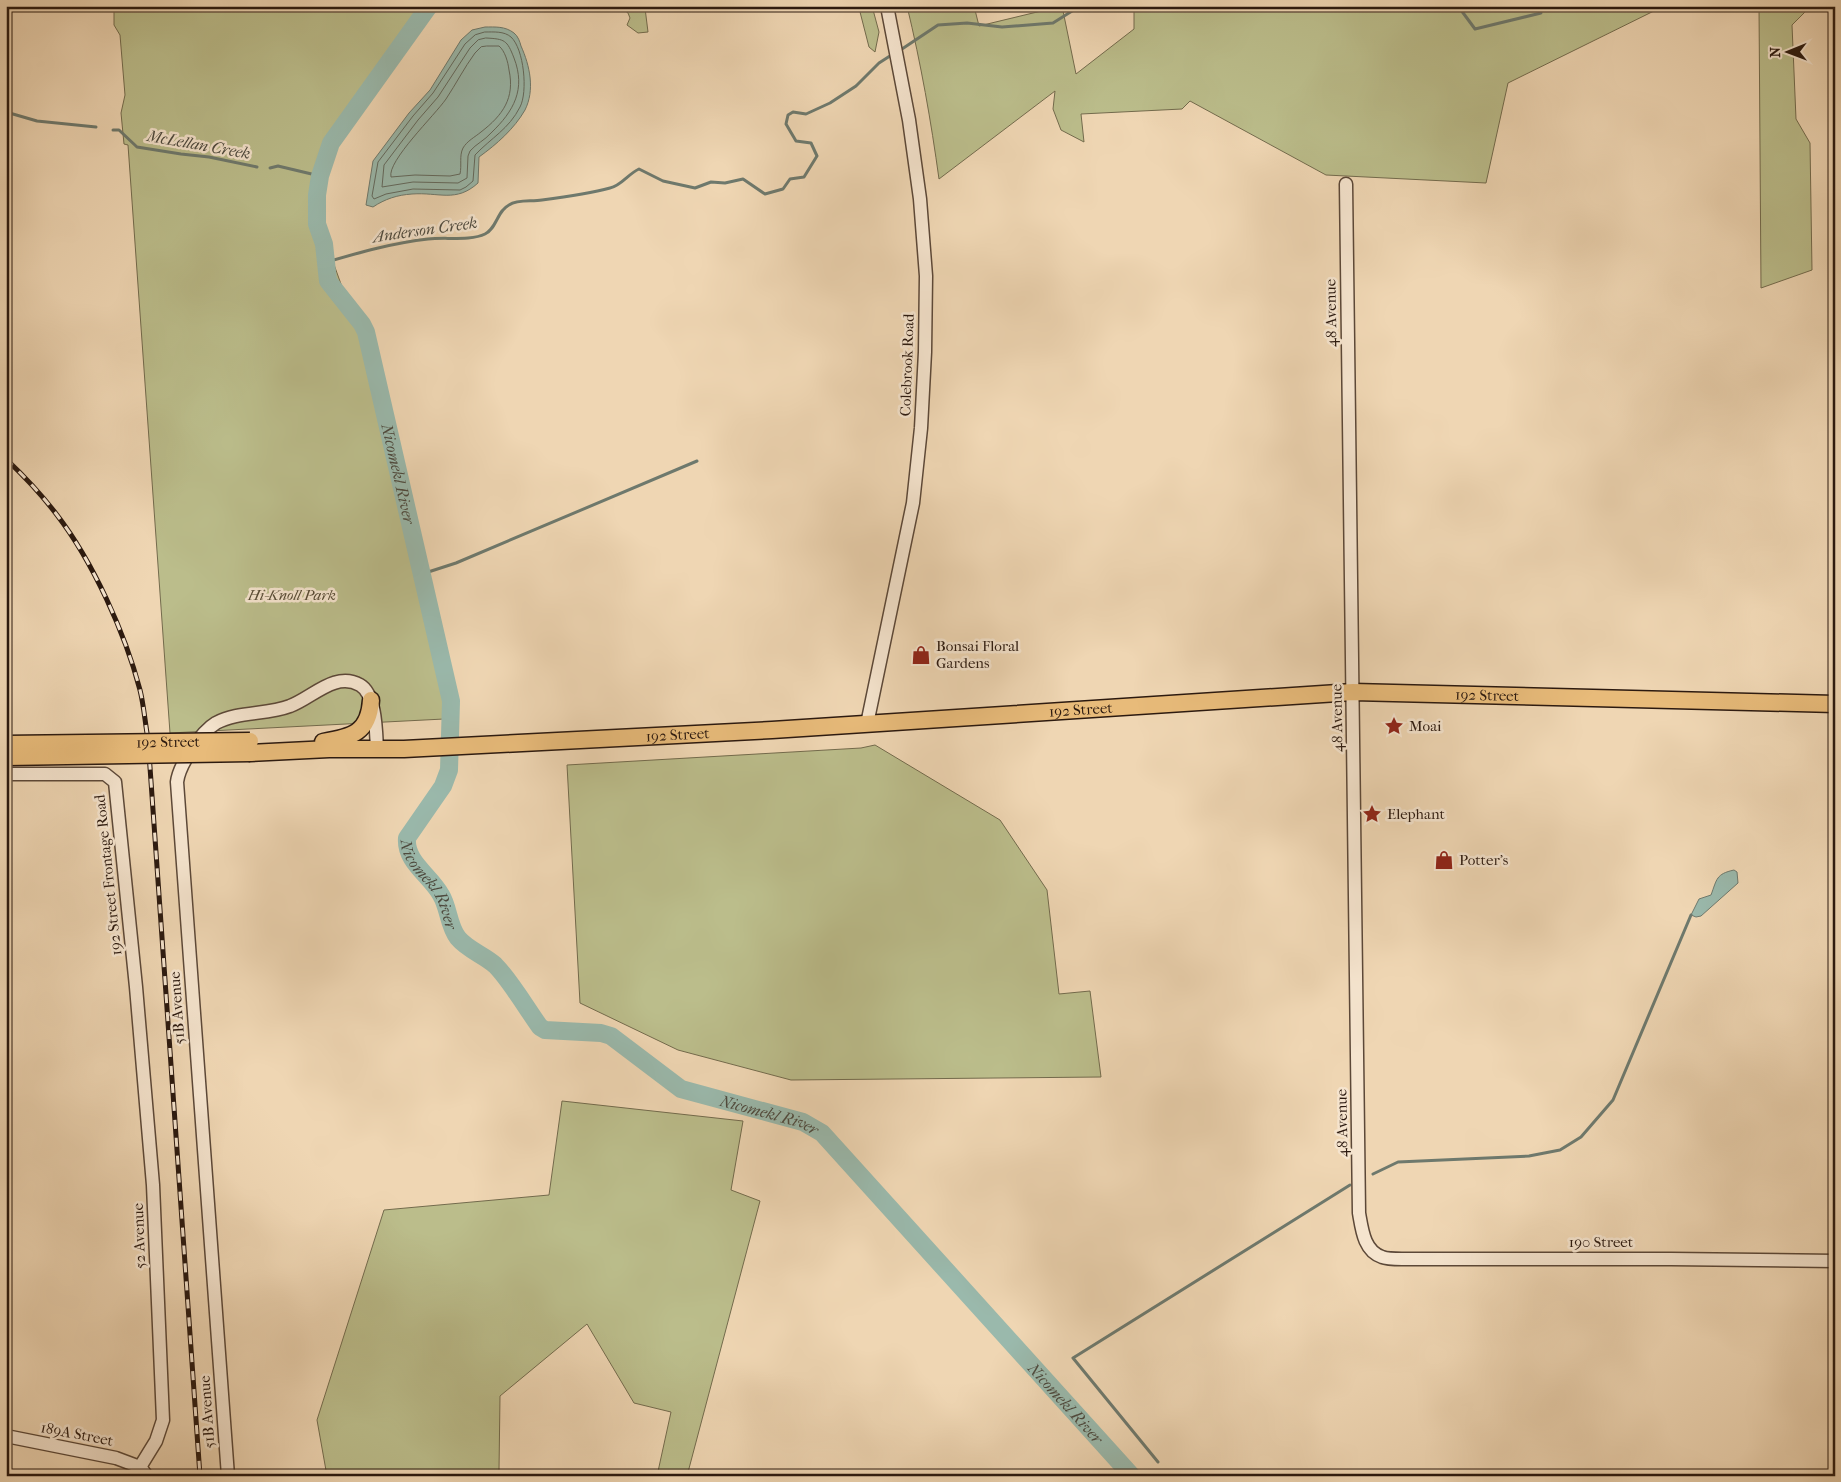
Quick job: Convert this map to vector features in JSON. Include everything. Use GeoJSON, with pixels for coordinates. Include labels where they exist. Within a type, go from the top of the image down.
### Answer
{"type":"FeatureCollection","features":[{"type":"Feature","properties":{"kind":"main road","name":"192 Street"},"geometry":{"type":"LineString","coordinates":[[6,744],[404,749],[867,724],[1353,692],[1835,704]]}},
{"type":"Feature","properties":{"kind":"main road"},"geometry":{"type":"LineString","coordinates":[[281,744],[342,739],[359,731],[368,719],[372,700]]}},
{"type":"Feature","properties":{"kind":"main road","name":"192 Street"},"geometry":{"type":"LineString","coordinates":[[6,757],[250,747],[281,744],[329,749]]}},
{"type":"Feature","properties":{"kind":"street","name":"Colebrook Road"},"geometry":{"type":"LineString","coordinates":[[867,724],[913,503],[921,428],[926,352],[924,238],[909,120],[887,6]]}},
{"type":"Feature","properties":{"kind":"street","name":"48 Avenue"},"geometry":{"type":"LineString","coordinates":[[1346,184],[1359,1213],[1362,1234],[1370,1250]]}},
{"type":"Feature","properties":{"kind":"street","name":"51B Avenue"},"geometry":{"type":"LineString","coordinates":[[228,1476],[178,802],[178,774],[199,740],[214,724],[221,721],[289,706],[333,682],[345,680],[360,685],[370,694],[372,700]]}},
{"type":"Feature","properties":{"kind":"street"},"geometry":{"type":"LineString","coordinates":[[372,700],[377,749]]}},
{"type":"Feature","properties":{"kind":"street","name":"192 Street Frontage Road"},"geometry":{"type":"LineString","coordinates":[[6,774],[105,774],[115,782],[136,987]]}},
{"type":"Feature","properties":{"kind":"street","name":"52 Avenue"},"geometry":{"type":"LineString","coordinates":[[136,987],[153,1185],[163,1420],[144,1471]]}},
{"type":"Feature","properties":{"kind":"street","name":"190 Street"},"geometry":{"type":"LineString","coordinates":[[1370,1250],[1382,1258],[1402,1259],[1835,1261]]}},
{"type":"Feature","properties":{"kind":"street","name":"189A Street"},"geometry":{"type":"LineString","coordinates":[[6,1436],[116,1458],[144,1471]]}},
{"type":"Feature","properties":{"kind":"green space","name":"Hi-Knoll Park"},"geometry":{"type":"Polygon","coordinates":[[[114,6],[427,6],[395,51],[337,144],[324,178],[320,209],[323,234],[369,362],[400,467],[418,559],[446,672],[447,693],[444,719],[170,733],[128,145],[124,144],[121,113],[125,95],[120,35],[114,25],[114,6]]]}},
{"type":"Feature","properties":{"kind":"green space"},"geometry":{"type":"Polygon","coordinates":[[[619,6],[648,6],[645,8],[648,32],[638,33],[627,25],[630,18],[628,13],[619,6]]]}},
{"type":"Feature","properties":{"kind":"green space"},"geometry":{"type":"Polygon","coordinates":[[[857,6],[872,6],[879,32],[875,52],[869,47],[857,6]]]}},
{"type":"Feature","properties":{"kind":"green space"},"geometry":{"type":"Polygon","coordinates":[[[907,6],[974,6],[979,26],[1062,6],[1076,74],[1134,29],[1134,6],[1664,6],[1508,83],[1486,183],[1326,175],[1190,101],[1182,109],[1081,114],[1084,142],[1061,130],[1053,109],[1055,91],[939,179],[925,92],[907,6]]]}},
{"type":"Feature","properties":{"kind":"green space"},"geometry":{"type":"Polygon","coordinates":[[[1759,6],[1811,6],[1792,25],[1796,119],[1810,143],[1812,270],[1761,288],[1759,6]]]}},
{"type":"Feature","properties":{"kind":"green space"},"geometry":{"type":"Polygon","coordinates":[[[875,745],[1000,820],[1047,890],[1059,994],[1090,991],[1101,1077],[791,1080],[678,1050],[580,1003],[567,765],[861,748],[875,745]]]}},
{"type":"Feature","properties":{"kind":"green space"},"geometry":{"type":"Polygon","coordinates":[[[562,1101],[743,1121],[731,1190],[760,1201],[687,1476],[657,1476],[671,1412],[634,1403],[587,1324],[500,1396],[499,1470],[501,1476],[327,1476],[317,1420],[384,1210],[549,1195],[562,1101]]]}},
{"type":"Feature","properties":{"kind":"water"},"geometry":{"type":"Polygon","coordinates":[[[485,27],[504,28],[517,36],[527,62],[531,86],[525,110],[516,124],[505,136],[479,157],[478,183],[470,189],[455,195],[407,195],[391,198],[373,207],[366,205],[373,161],[409,113],[430,90],[461,40],[472,30],[485,27]]]}},
{"type":"Feature","properties":{"kind":"water"},"geometry":{"type":"Polygon","coordinates":[[[1734,870],[1737,872],[1738,883],[1701,916],[1691,915],[1699,899],[1711,895],[1720,875],[1734,870]]]}},
{"type":"Feature","properties":{"kind":"waterway","name":"Nicomekl River"},"geometry":{"type":"LineString","coordinates":[[429,6],[331,143],[320,176],[317,195],[317,224],[324,244],[328,281],[362,324],[366,332],[451,701],[449,770],[443,786],[407,838],[407,847],[410,854],[441,895],[446,905],[452,928],[458,938],[501,971],[540,1027],[545,1030],[601,1033],[611,1036],[681,1089],[803,1122],[822,1133],[1132,1476]]}},
{"type":"Feature","properties":{"kind":"waterway","name":"Anderson Creek"},"geometry":{"type":"LineString","coordinates":[[899,51],[938,25],[967,23],[1002,27],[1053,23],[1080,6]]}},
{"type":"Feature","properties":{"kind":"waterway","name":"Anderson Creek"},"geometry":{"type":"LineString","coordinates":[[1458,6],[1475,29],[1541,13],[1540,6]]}},
{"type":"Feature","properties":{"kind":"waterway","name":"Anderson Creek"},"geometry":{"type":"LineString","coordinates":[[327,262],[402,243],[428,239],[479,236],[489,231],[502,211],[513,203],[538,201],[614,187],[639,169],[663,181],[695,188],[711,182],[725,183],[743,179],[765,194],[783,189],[790,179],[804,177],[817,156],[811,143],[796,141],[786,124],[788,115],[793,112],[806,114],[830,103],[856,86],[879,63],[893,54]]}},
{"type":"Feature","properties":{"kind":"waterway","name":"McLellan Creek"},"geometry":{"type":"LineString","coordinates":[[6,112],[37,121],[96,127]]}},
{"type":"Feature","properties":{"kind":"waterway","name":"McLellan Creek"},"geometry":{"type":"LineString","coordinates":[[113,130],[119,130],[137,147],[209,157],[257,167]]}},
{"type":"Feature","properties":{"kind":"waterway","name":"McLellan Creek"},"geometry":{"type":"LineString","coordinates":[[270,168],[278,166],[320,176]]}},
{"type":"Feature","properties":{"kind":"waterway"},"geometry":{"type":"LineString","coordinates":[[422,574],[456,563],[697,461]]}},
{"type":"Feature","properties":{"kind":"waterway"},"geometry":{"type":"LineString","coordinates":[[1373,1174],[1398,1162],[1529,1156],[1560,1150],[1581,1137],[1613,1100],[1691,915]]}},
{"type":"Feature","properties":{"kind":"waterway"},"geometry":{"type":"LineString","coordinates":[[1158,1462],[1073,1358],[1350,1185]]}},
{"type":"Feature","properties":{"kind":"railway"},"geometry":{"type":"LineString","coordinates":[[6,459],[33,486],[51,508],[83,554],[117,622],[134,668],[141,696],[148,739],[200,1476]]}},
{"type":"Feature","properties":{"kind":"place","name":"Bonsai Floral Gardens"},"geometry":{"type":"Point","coordinates":[921,655]}},
{"type":"Feature","properties":{"kind":"place","name":"Moai"},"geometry":{"type":"Point","coordinates":[1394,726]}},
{"type":"Feature","properties":{"kind":"place","name":"Elephant"},"geometry":{"type":"Point","coordinates":[1372,814]}},
{"type":"Feature","properties":{"kind":"place","name":"Potter's"},"geometry":{"type":"Point","coordinates":[1444,860]}}]}
